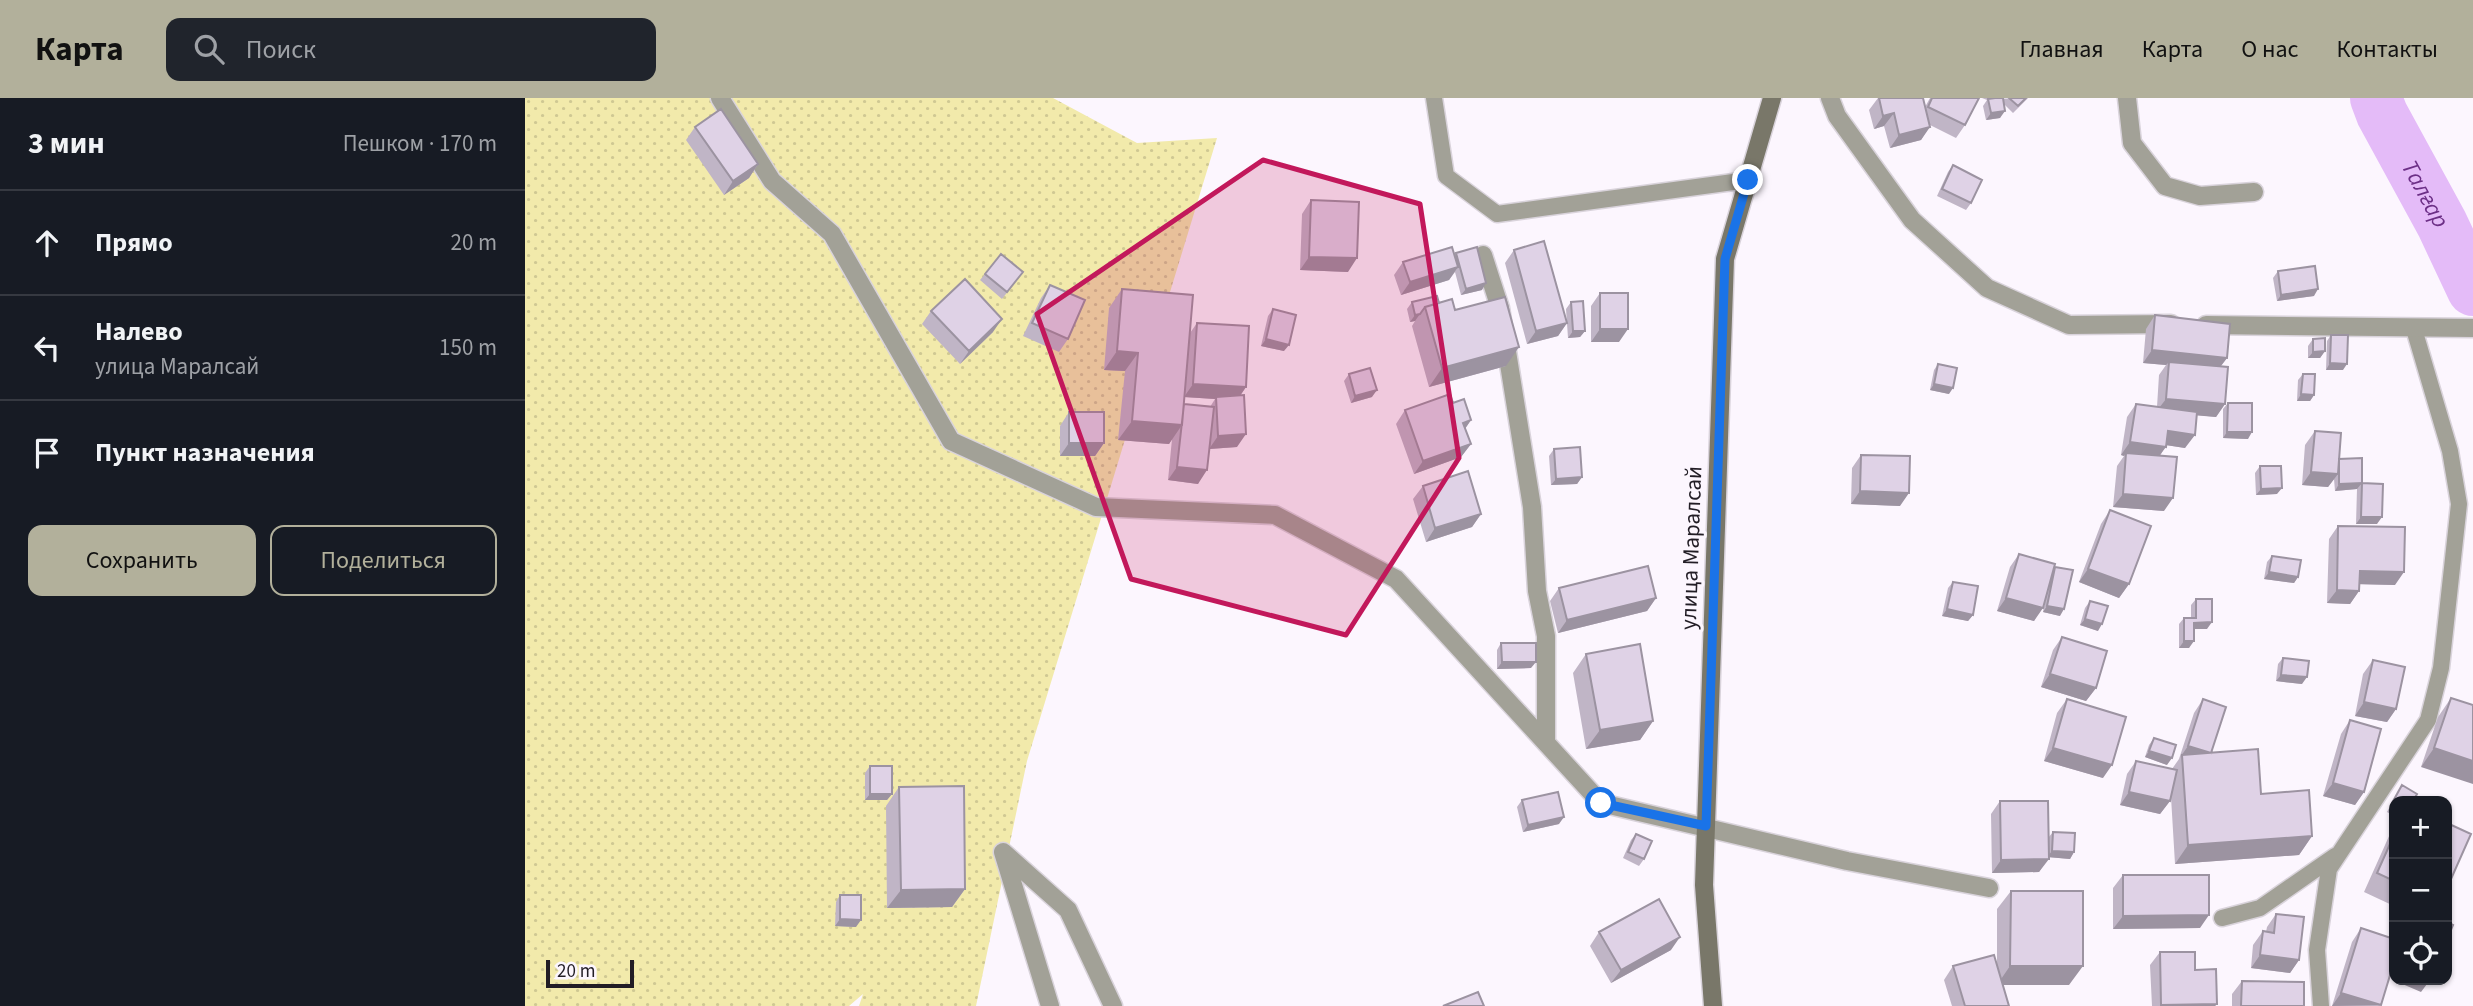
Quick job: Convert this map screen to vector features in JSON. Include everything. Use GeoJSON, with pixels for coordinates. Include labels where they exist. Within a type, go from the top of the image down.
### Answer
{"type":"FeatureCollection","features":[{"type":"Feature","properties":{"kind":"street"},"geometry":{"type":"LineString","coordinates":[[720,98],[772,181],[832,234],[951,441],[1096,508],[1275,515],[1396,579],[1601,803],[1847,861],[1989,888]]}},
{"type":"Feature","properties":{"kind":"street","name":"улица Маралсай"},"geometry":{"type":"LineString","coordinates":[[1713,1006],[1704,885],[1725,259],[1772,98]]}},
{"type":"Feature","properties":{"kind":"street"},"geometry":{"type":"LineString","coordinates":[[1830,98],[1837,116],[1912,220],[1987,288],[2069,325],[2473,328]]}},
{"type":"Feature","properties":{"kind":"street"},"geometry":{"type":"LineString","coordinates":[[2127,98],[2132,144],[2165,186],[2200,196],[2254,192]]}},
{"type":"Feature","properties":{"kind":"street"},"geometry":{"type":"LineString","coordinates":[[1483,255],[1500,308],[1532,507],[1537,591],[1546,636],[1546,743]]}},
{"type":"Feature","properties":{"kind":"street"},"geometry":{"type":"LineString","coordinates":[[1050,1006],[1003,852],[1068,910],[1113,1006]]}},
{"type":"Feature","properties":{"kind":"lane"},"geometry":{"type":"LineString","coordinates":[[1434,98],[1446,176],[1497,214],[1748,180]]}},
{"type":"Feature","properties":{"kind":"lane"},"geometry":{"type":"LineString","coordinates":[[2321,1006],[2317,950],[2329,869],[2428,720],[2441,668],[2459,503],[2450,451],[2421,328]]}},
{"type":"Feature","properties":{"kind":"lane"},"geometry":{"type":"LineString","coordinates":[[2222,918],[2260,908],[2340,852]]}},
{"type":"Feature","properties":{"kind":"highlighted area"},"geometry":{"type":"Polygon","coordinates":[[[1263,160],[1420,204],[1459,458],[1346,635],[1131,579],[1037,314],[1263,160]]]}},
{"type":"Feature","properties":{"kind":"shaded area"},"geometry":{"type":"Polygon","coordinates":[[[525,98],[1053,98],[1137,143],[1217,138],[1027,761],[976,1006],[859,1006],[863,994],[849,1006],[525,1006],[525,98]]]}},
{"type":"Feature","properties":{"kind":"building"},"geometry":{"type":"Polygon","coordinates":[[[1879,98],[1923,98],[1930,127],[1899,135],[1894,113],[1883,116],[1879,98]]]}},
{"type":"Feature","properties":{"kind":"building"},"geometry":{"type":"Polygon","coordinates":[[[1932,98],[1979,98],[1965,125],[1928,107],[1932,98]]]}},
{"type":"Feature","properties":{"kind":"building"},"geometry":{"type":"Polygon","coordinates":[[[2003,98],[2005,111],[1991,113],[1988,99],[2003,98]]]}},
{"type":"Feature","properties":{"kind":"building"},"geometry":{"type":"Polygon","coordinates":[[[2009,98],[2026,98],[2018,106],[2009,98]]]}},
{"type":"Feature","properties":{"kind":"building"},"geometry":{"type":"Polygon","coordinates":[[[721,109],[758,164],[733,181],[695,127],[721,109]]]}},
{"type":"Feature","properties":{"kind":"building"},"geometry":{"type":"Polygon","coordinates":[[[1953,165],[1982,180],[1971,203],[1942,189],[1953,165]]]}},
{"type":"Feature","properties":{"kind":"building"},"geometry":{"type":"Polygon","coordinates":[[[1311,200],[1359,202],[1357,258],[1309,257],[1311,200]]]}},
{"type":"Feature","properties":{"kind":"building"},"geometry":{"type":"Polygon","coordinates":[[[1544,241],[1567,323],[1536,331],[1514,250],[1544,241]]]}},
{"type":"Feature","properties":{"kind":"building"},"geometry":{"type":"Polygon","coordinates":[[[1452,247],[1458,267],[1410,282],[1403,262],[1452,247]]]}},
{"type":"Feature","properties":{"kind":"building"},"geometry":{"type":"Polygon","coordinates":[[[1477,247],[1486,283],[1466,289],[1456,253],[1477,247]]]}},
{"type":"Feature","properties":{"kind":"building"},"geometry":{"type":"Polygon","coordinates":[[[1001,254],[1023,272],[1007,292],[985,274],[1001,254]]]}},
{"type":"Feature","properties":{"kind":"building"},"geometry":{"type":"Polygon","coordinates":[[[2315,266],[2318,289],[2281,295],[2278,271],[2315,266]]]}},
{"type":"Feature","properties":{"kind":"building"},"geometry":{"type":"Polygon","coordinates":[[[965,279],[1002,319],[969,351],[931,311],[965,279]]]}},
{"type":"Feature","properties":{"kind":"building"},"geometry":{"type":"Polygon","coordinates":[[[1050,285],[1085,300],[1068,339],[1032,323],[1050,285]]]}},
{"type":"Feature","properties":{"kind":"building"},"geometry":{"type":"Polygon","coordinates":[[[1122,289],[1193,295],[1182,425],[1132,421],[1138,353],[1117,351],[1122,289]]]}},
{"type":"Feature","properties":{"kind":"building"},"geometry":{"type":"Polygon","coordinates":[[[1600,293],[1628,293],[1628,329],[1600,329],[1600,293]]]}},
{"type":"Feature","properties":{"kind":"building"},"geometry":{"type":"Polygon","coordinates":[[[1437,296],[1439,303],[1425,307],[1420,314],[1415,315],[1412,302],[1437,296]]]}},
{"type":"Feature","properties":{"kind":"building"},"geometry":{"type":"Polygon","coordinates":[[[1505,297],[1519,347],[1442,368],[1425,307],[1452,299],[1455,310],[1505,297]]]}},
{"type":"Feature","properties":{"kind":"building"},"geometry":{"type":"Polygon","coordinates":[[[1583,301],[1585,331],[1573,331],[1571,302],[1583,301]]]}},
{"type":"Feature","properties":{"kind":"building"},"geometry":{"type":"Polygon","coordinates":[[[1273,309],[1296,315],[1289,345],[1266,339],[1273,309]]]}},
{"type":"Feature","properties":{"kind":"building"},"geometry":{"type":"Polygon","coordinates":[[[2155,315],[2230,324],[2227,358],[2152,350],[2155,315]]]}},
{"type":"Feature","properties":{"kind":"building"},"geometry":{"type":"Polygon","coordinates":[[[1197,323],[1249,326],[1246,387],[1193,384],[1197,323]]]}},
{"type":"Feature","properties":{"kind":"building"},"geometry":{"type":"Polygon","coordinates":[[[2331,335],[2348,335],[2347,364],[2330,363],[2331,335]]]}},
{"type":"Feature","properties":{"kind":"building"},"geometry":{"type":"Polygon","coordinates":[[[2325,338],[2325,351],[2313,352],[2313,339],[2325,338]]]}},
{"type":"Feature","properties":{"kind":"building"},"geometry":{"type":"Polygon","coordinates":[[[2169,362],[2228,367],[2225,404],[2166,399],[2169,362]]]}},
{"type":"Feature","properties":{"kind":"building"},"geometry":{"type":"Polygon","coordinates":[[[1938,364],[1957,368],[1953,388],[1934,384],[1938,364]]]}},
{"type":"Feature","properties":{"kind":"building"},"geometry":{"type":"Polygon","coordinates":[[[1370,368],[1377,390],[1355,396],[1349,374],[1370,368]]]}},
{"type":"Feature","properties":{"kind":"building"},"geometry":{"type":"Polygon","coordinates":[[[2303,374],[2315,374],[2314,395],[2301,394],[2303,374]]]}},
{"type":"Feature","properties":{"kind":"building"},"geometry":{"type":"Polygon","coordinates":[[[1450,394],[1453,403],[1464,399],[1471,420],[1463,423],[1471,444],[1423,461],[1405,410],[1450,394]]]}},
{"type":"Feature","properties":{"kind":"building"},"geometry":{"type":"Polygon","coordinates":[[[1244,395],[1246,434],[1218,436],[1216,397],[1244,395]]]}},
{"type":"Feature","properties":{"kind":"building"},"geometry":{"type":"Polygon","coordinates":[[[2228,403],[2252,403],[2252,432],[2227,432],[2228,403]]]}},
{"type":"Feature","properties":{"kind":"building"},"geometry":{"type":"Polygon","coordinates":[[[1184,404],[1214,407],[1207,470],[1177,467],[1184,404]]]}},
{"type":"Feature","properties":{"kind":"building"},"geometry":{"type":"Polygon","coordinates":[[[2136,404],[2197,412],[2195,435],[2168,431],[2166,447],[2130,442],[2136,404]]]}},
{"type":"Feature","properties":{"kind":"building"},"geometry":{"type":"Polygon","coordinates":[[[1069,412],[1104,412],[1104,443],[1069,443],[1069,412]]]}},
{"type":"Feature","properties":{"kind":"building"},"geometry":{"type":"Polygon","coordinates":[[[2315,431],[2341,433],[2338,474],[2311,472],[2315,431]]]}},
{"type":"Feature","properties":{"kind":"building"},"geometry":{"type":"Polygon","coordinates":[[[1580,447],[1582,477],[1556,479],[1554,449],[1580,447]]]}},
{"type":"Feature","properties":{"kind":"building"},"geometry":{"type":"Polygon","coordinates":[[[2126,453],[2177,457],[2173,498],[2123,494],[2126,453]]]}},
{"type":"Feature","properties":{"kind":"building"},"geometry":{"type":"Polygon","coordinates":[[[1861,455],[1910,456],[1909,493],[1860,491],[1861,455]]]}},
{"type":"Feature","properties":{"kind":"building"},"geometry":{"type":"Polygon","coordinates":[[[2362,458],[2362,483],[2339,484],[2339,459],[2362,458]]]}},
{"type":"Feature","properties":{"kind":"building"},"geometry":{"type":"Polygon","coordinates":[[[2260,466],[2281,466],[2282,488],[2261,489],[2260,466]]]}},
{"type":"Feature","properties":{"kind":"building"},"geometry":{"type":"Polygon","coordinates":[[[1468,471],[1481,514],[1435,528],[1423,486],[1468,471]]]}},
{"type":"Feature","properties":{"kind":"building"},"geometry":{"type":"Polygon","coordinates":[[[2362,483],[2383,484],[2382,517],[2361,517],[2362,483]]]}},
{"type":"Feature","properties":{"kind":"building"},"geometry":{"type":"Polygon","coordinates":[[[2110,510],[2151,526],[2129,584],[2088,569],[2110,510]]]}},
{"type":"Feature","properties":{"kind":"building"},"geometry":{"type":"Polygon","coordinates":[[[2338,526],[2405,527],[2404,572],[2360,571],[2359,591],[2337,590],[2338,526]]]}},
{"type":"Feature","properties":{"kind":"building"},"geometry":{"type":"Polygon","coordinates":[[[2019,554],[2055,564],[2043,608],[2006,598],[2019,554]]]}},
{"type":"Feature","properties":{"kind":"building"},"geometry":{"type":"Polygon","coordinates":[[[2272,556],[2301,560],[2298,577],[2269,572],[2272,556]]]}},
{"type":"Feature","properties":{"kind":"building"},"geometry":{"type":"Polygon","coordinates":[[[1648,566],[1656,598],[1567,620],[1559,588],[1648,566]]]}},
{"type":"Feature","properties":{"kind":"building"},"geometry":{"type":"Polygon","coordinates":[[[2055,567],[2073,570],[2064,609],[2047,606],[2055,567]]]}},
{"type":"Feature","properties":{"kind":"building"},"geometry":{"type":"Polygon","coordinates":[[[1953,582],[1978,586],[1973,615],[1947,609],[1953,582]]]}},
{"type":"Feature","properties":{"kind":"building"},"geometry":{"type":"Polygon","coordinates":[[[2196,599],[2212,599],[2212,622],[2194,623],[2194,641],[2184,641],[2184,618],[2196,618],[2196,599]]]}},
{"type":"Feature","properties":{"kind":"building"},"geometry":{"type":"Polygon","coordinates":[[[2090,601],[2108,606],[2102,624],[2085,619],[2090,601]]]}},
{"type":"Feature","properties":{"kind":"building"},"geometry":{"type":"Polygon","coordinates":[[[2062,637],[2107,651],[2096,688],[2050,674],[2062,637]]]}},
{"type":"Feature","properties":{"kind":"building"},"geometry":{"type":"Polygon","coordinates":[[[1501,643],[1536,643],[1536,662],[1502,662],[1501,643]]]}},
{"type":"Feature","properties":{"kind":"building"},"geometry":{"type":"Polygon","coordinates":[[[1640,644],[1653,721],[1600,730],[1586,654],[1640,644]]]}},
{"type":"Feature","properties":{"kind":"building"},"geometry":{"type":"Polygon","coordinates":[[[2283,658],[2309,661],[2307,677],[2281,675],[2283,658]]]}},
{"type":"Feature","properties":{"kind":"building"},"geometry":{"type":"Polygon","coordinates":[[[2373,660],[2405,667],[2396,709],[2364,702],[2373,660]]]}},
{"type":"Feature","properties":{"kind":"building"},"geometry":{"type":"Polygon","coordinates":[[[2451,698],[2473,705],[2473,761],[2434,748],[2451,698]]]}},
{"type":"Feature","properties":{"kind":"building"},"geometry":{"type":"Polygon","coordinates":[[[2067,699],[2126,717],[2112,765],[2053,748],[2067,699]]]}},
{"type":"Feature","properties":{"kind":"building"},"geometry":{"type":"Polygon","coordinates":[[[2203,699],[2226,707],[2211,753],[2188,746],[2203,699]]]}},
{"type":"Feature","properties":{"kind":"building"},"geometry":{"type":"Polygon","coordinates":[[[2350,720],[2381,729],[2364,792],[2333,783],[2350,720]]]}},
{"type":"Feature","properties":{"kind":"building"},"geometry":{"type":"Polygon","coordinates":[[[2154,738],[2176,745],[2172,758],[2149,751],[2154,738]]]}},
{"type":"Feature","properties":{"kind":"building"},"geometry":{"type":"Polygon","coordinates":[[[2258,749],[2261,794],[2309,790],[2312,836],[2188,845],[2182,755],[2258,749]]]}},
{"type":"Feature","properties":{"kind":"building"},"geometry":{"type":"Polygon","coordinates":[[[2136,761],[2177,770],[2170,801],[2129,792],[2136,761]]]}},
{"type":"Feature","properties":{"kind":"building"},"geometry":{"type":"Polygon","coordinates":[[[870,766],[892,766],[892,794],[870,794],[870,766]]]}},
{"type":"Feature","properties":{"kind":"building"},"geometry":{"type":"Polygon","coordinates":[[[2402,785],[2417,794],[2416,796],[2396,796],[2402,785]]]}},
{"type":"Feature","properties":{"kind":"building"},"geometry":{"type":"Polygon","coordinates":[[[964,786],[965,889],[901,890],[899,787],[964,786]]]}},
{"type":"Feature","properties":{"kind":"building"},"geometry":{"type":"Polygon","coordinates":[[[1558,792],[1564,817],[1528,825],[1522,800],[1558,792]]]}},
{"type":"Feature","properties":{"kind":"building"},"geometry":{"type":"Polygon","coordinates":[[[2000,801],[2048,801],[2049,859],[2001,860],[2000,801]]]}},
{"type":"Feature","properties":{"kind":"building"},"geometry":{"type":"Polygon","coordinates":[[[2452,825],[2471,834],[2452,877],[2452,825]]]}},
{"type":"Feature","properties":{"kind":"building"},"geometry":{"type":"Polygon","coordinates":[[[2053,832],[2075,833],[2074,852],[2052,851],[2053,832]]]}},
{"type":"Feature","properties":{"kind":"building"},"geometry":{"type":"Polygon","coordinates":[[[1636,834],[1652,841],[1644,859],[1628,852],[1636,834]]]}},
{"type":"Feature","properties":{"kind":"building"},"geometry":{"type":"Polygon","coordinates":[[[2389,846],[2389,879],[2377,873],[2389,846]]]}},
{"type":"Feature","properties":{"kind":"building"},"geometry":{"type":"Polygon","coordinates":[[[2123,875],[2209,875],[2209,915],[2123,916],[2123,875]]]}},
{"type":"Feature","properties":{"kind":"building"},"geometry":{"type":"Polygon","coordinates":[[[2011,891],[2083,891],[2083,966],[2010,966],[2011,891]]]}},
{"type":"Feature","properties":{"kind":"building"},"geometry":{"type":"Polygon","coordinates":[[[840,895],[861,895],[861,920],[840,919],[840,895]]]}},
{"type":"Feature","properties":{"kind":"building"},"geometry":{"type":"Polygon","coordinates":[[[1659,899],[1680,937],[1621,970],[1599,932],[1659,899]]]}},
{"type":"Feature","properties":{"kind":"building"},"geometry":{"type":"Polygon","coordinates":[[[2276,914],[2304,917],[2299,960],[2260,955],[2263,931],[2274,933],[2276,914]]]}},
{"type":"Feature","properties":{"kind":"building"},"geometry":{"type":"Polygon","coordinates":[[[2361,928],[2389,937],[2389,979],[2381,1005],[2341,993],[2361,928]]]}},
{"type":"Feature","properties":{"kind":"building"},"geometry":{"type":"Polygon","coordinates":[[[2160,952],[2195,952],[2195,970],[2216,969],[2217,1004],[2161,1005],[2160,952]]]}},
{"type":"Feature","properties":{"kind":"building"},"geometry":{"type":"Polygon","coordinates":[[[1994,955],[2009,1006],[1965,1006],[1953,966],[1994,955]]]}},
{"type":"Feature","properties":{"kind":"building"},"geometry":{"type":"Polygon","coordinates":[[[2242,981],[2304,982],[2304,1006],[2241,1006],[2242,981]]]}},
{"type":"Feature","properties":{"kind":"building"},"geometry":{"type":"Polygon","coordinates":[[[1478,992],[1484,1006],[1443,1006],[1478,992]]]}},
{"type":"Feature","properties":{"kind":"waterway","name":"Талғар"},"geometry":{"type":"LineString","coordinates":[[2376,98],[2473,290]]}},
{"type":"Feature","properties":{"kind":"route"},"geometry":{"type":"LineString","coordinates":[[1601,803],[1706,826],[1725,259],[1748,180]]}}]}
